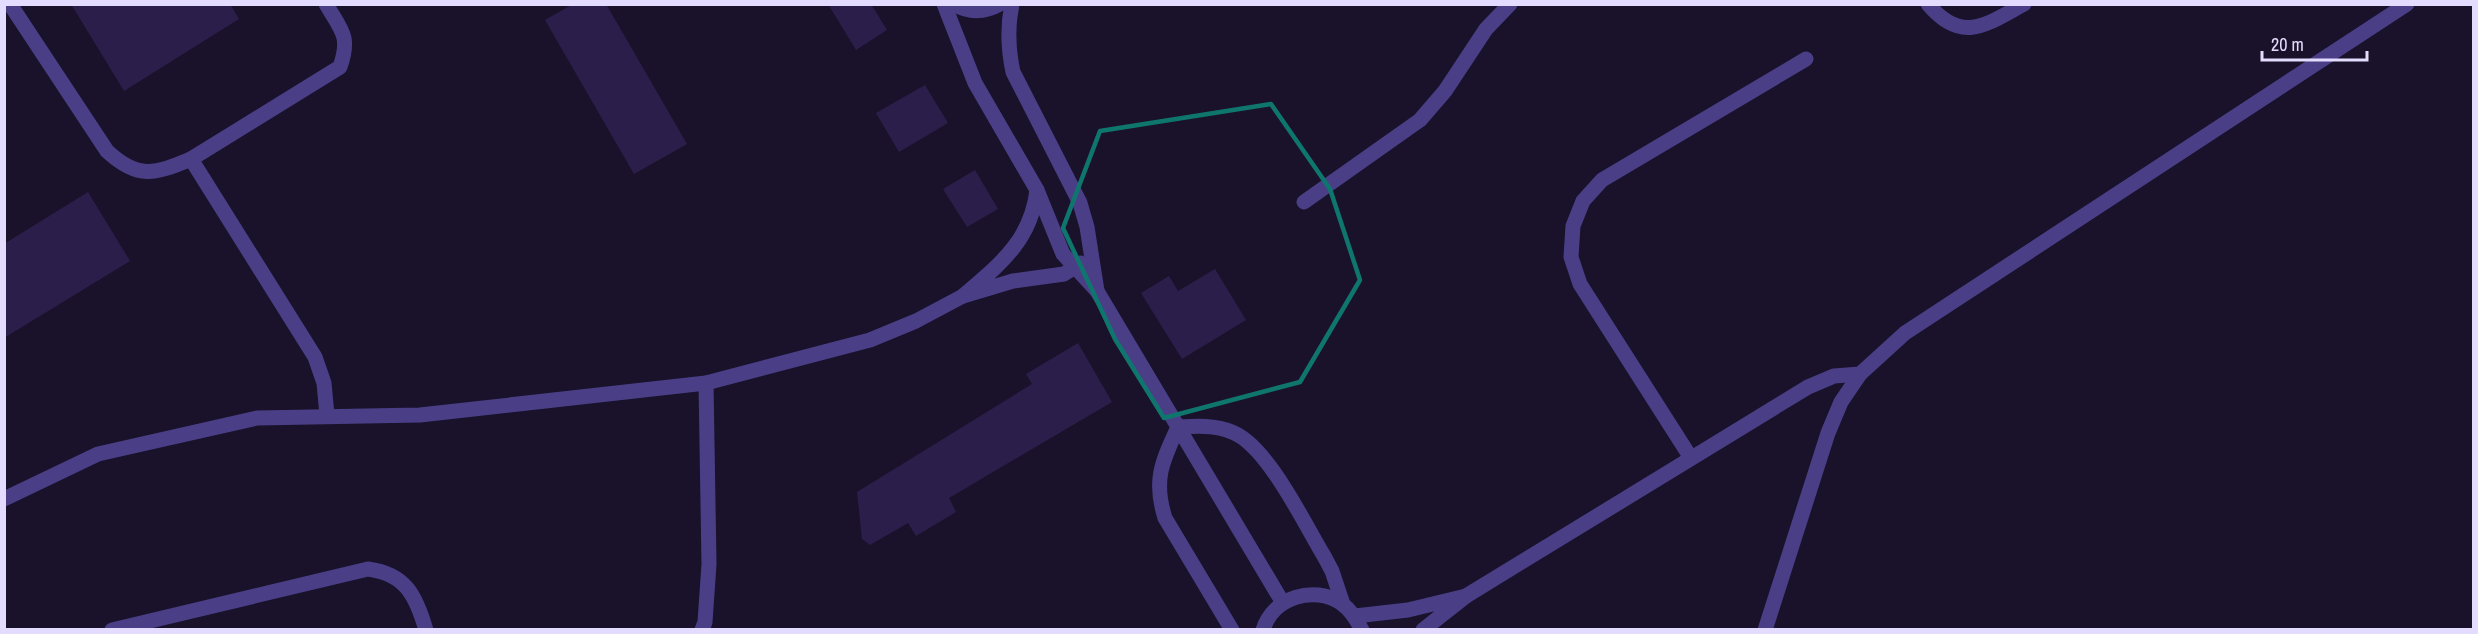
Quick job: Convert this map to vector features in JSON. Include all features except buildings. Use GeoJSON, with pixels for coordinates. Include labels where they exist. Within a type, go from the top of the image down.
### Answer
{"type":"FeatureCollection","features":[{"type":"Feature","properties":{"kind":"street"},"geometry":{"type":"LineString","coordinates":[[10,4],[107,152],[123,166],[144,172],[163,171],[191,159],[340,66],[346,49],[345,35],[326,4]]}},
{"type":"Feature","properties":{"kind":"street"},"geometry":{"type":"LineString","coordinates":[[944,4],[975,83],[1037,190],[1062,254],[1097,291],[1283,603]]}},
{"type":"Feature","properties":{"kind":"street"},"geometry":{"type":"LineString","coordinates":[[954,4],[963,9],[978,11],[1000,4]]}},
{"type":"Feature","properties":{"kind":"street"},"geometry":{"type":"LineString","coordinates":[[1012,4],[1008,23],[1009,52],[1013,72],[1080,203],[1091,248],[1097,291]]}},
{"type":"Feature","properties":{"kind":"street"},"geometry":{"type":"LineString","coordinates":[[1304,202],[1420,120],[1445,91],[1486,29],[1510,4]]}},
{"type":"Feature","properties":{"kind":"street"},"geometry":{"type":"LineString","coordinates":[[1928,4],[1934,12],[1952,24],[1967,29],[1980,27],[2024,4]]}},
{"type":"Feature","properties":{"kind":"street"},"geometry":{"type":"LineString","coordinates":[[1765,630],[1828,433],[1841,402],[1860,374],[1905,333],[2407,4]]}},
{"type":"Feature","properties":{"kind":"street"},"geometry":{"type":"LineString","coordinates":[[1691,458],[1580,285],[1571,257],[1573,226],[1583,201],[1602,180],[1806,59]]}},
{"type":"Feature","properties":{"kind":"street"},"geometry":{"type":"LineString","coordinates":[[191,159],[315,357],[324,383],[327,415]]}},
{"type":"Feature","properties":{"kind":"street"},"geometry":{"type":"LineString","coordinates":[[963,296],[995,269],[1016,245],[1034,211],[1037,190]]}},
{"type":"Feature","properties":{"kind":"street"},"geometry":{"type":"LineString","coordinates":[[4,499],[98,454],[257,418],[420,415],[706,383],[870,340],[916,321],[963,296],[1013,281],[1064,274],[1083,261],[1091,248]]}},
{"type":"Feature","properties":{"kind":"street"},"geometry":{"type":"LineString","coordinates":[[1408,610],[1425,629],[1466,596],[1808,387],[1834,376],[1860,374]]}},
{"type":"Feature","properties":{"kind":"street"},"geometry":{"type":"LineString","coordinates":[[702,630],[705,622],[708,564],[706,383]]}},
{"type":"Feature","properties":{"kind":"street"},"geometry":{"type":"LineString","coordinates":[[1178,427],[1209,426],[1233,432],[1251,442],[1324,556],[1332,571],[1343,604],[1358,623],[1466,596]]}},
{"type":"Feature","properties":{"kind":"street"},"geometry":{"type":"LineString","coordinates":[[1178,427],[1164,457],[1158,485],[1160,501],[1166,518],[1232,630]]}},
{"type":"Feature","properties":{"kind":"street"},"geometry":{"type":"LineString","coordinates":[[112,630],[368,569],[387,572],[407,588],[418,603],[426,630]]}},
{"type":"Feature","properties":{"kind":"street"},"geometry":{"type":"LineString","coordinates":[[1263,630],[1272,612],[1283,603],[1298,596],[1314,594],[1329,597],[1343,604]]}},
{"type":"Feature","properties":{"kind":"highlighted area"},"geometry":{"type":"Polygon","coordinates":[[[1271,104],[1330,189],[1360,280],[1300,382],[1164,418],[1115,339],[1063,228],[1100,131],[1271,104]]]}}]}
